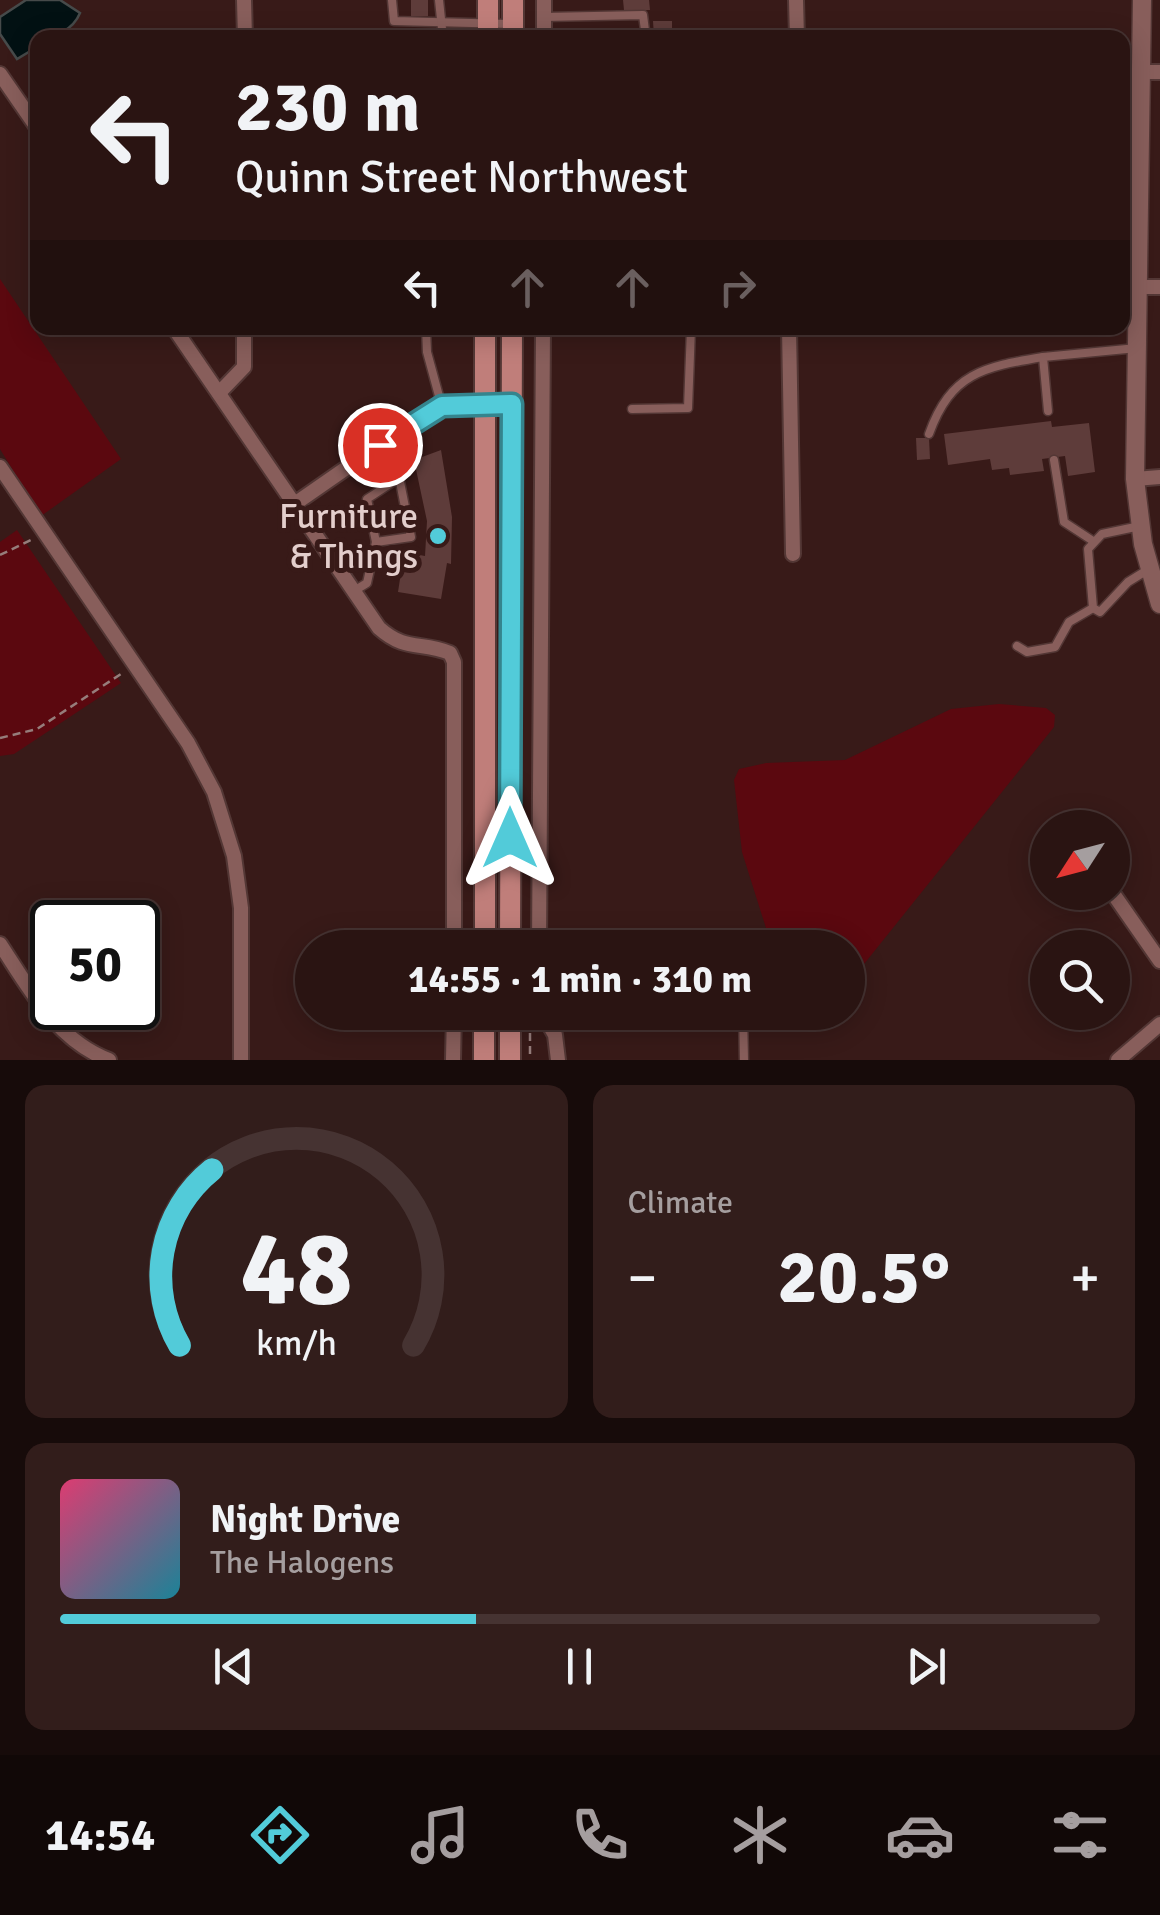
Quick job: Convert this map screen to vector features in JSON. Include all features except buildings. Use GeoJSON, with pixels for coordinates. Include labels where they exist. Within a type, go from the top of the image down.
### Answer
{"type":"FeatureCollection","features":[{"type":"Feature","properties":{"kind":"main road"},"geometry":{"type":"LineString","coordinates":[[488,0],[488,30]]}},
{"type":"Feature","properties":{"kind":"main road"},"geometry":{"type":"LineString","coordinates":[[512,0],[512,30]]}},
{"type":"Feature","properties":{"kind":"main road"},"geometry":{"type":"LineString","coordinates":[[484,335],[485,930]]}},
{"type":"Feature","properties":{"kind":"main road"},"geometry":{"type":"LineString","coordinates":[[510,930],[512,335]]}},
{"type":"Feature","properties":{"kind":"main road"},"geometry":{"type":"LineString","coordinates":[[484,1030],[484,1060]]}},
{"type":"Feature","properties":{"kind":"main road"},"geometry":{"type":"LineString","coordinates":[[514,1030],[520,1057]]}},
{"type":"Feature","properties":{"kind":"street"},"geometry":{"type":"LineString","coordinates":[[244,0],[245,30]]}},
{"type":"Feature","properties":{"kind":"street"},"geometry":{"type":"LineString","coordinates":[[544,0],[544,30]]}},
{"type":"Feature","properties":{"kind":"street"},"geometry":{"type":"LineString","coordinates":[[796,0],[797,30]]}},
{"type":"Feature","properties":{"kind":"street"},"geometry":{"type":"LineString","coordinates":[[1142,0],[1152,72],[1132,143],[1139,288],[1135,480],[1140,526],[1160,604]]}},
{"type":"Feature","properties":{"kind":"street"},"geometry":{"type":"LineString","coordinates":[[0,74],[30,117]]}},
{"type":"Feature","properties":{"kind":"street"},"geometry":{"type":"LineString","coordinates":[[1139,288],[1160,287]]}},
{"type":"Feature","properties":{"kind":"street"},"geometry":{"type":"LineString","coordinates":[[179,335],[379,628],[397,644],[436,647],[450,653],[454,662],[454,930]]}},
{"type":"Feature","properties":{"kind":"street"},"geometry":{"type":"LineString","coordinates":[[219,393],[244,367],[244,335]]}},
{"type":"Feature","properties":{"kind":"street"},"geometry":{"type":"LineString","coordinates":[[540,930],[543,335]]}},
{"type":"Feature","properties":{"kind":"street"},"geometry":{"type":"LineString","coordinates":[[789,335],[793,554]]}},
{"type":"Feature","properties":{"kind":"street"},"geometry":{"type":"LineString","coordinates":[[296,503],[442,406],[512,404]]}},
{"type":"Feature","properties":{"kind":"street"},"geometry":{"type":"LineString","coordinates":[[0,467],[188,743],[224,818],[241,908],[241,1060]]}},
{"type":"Feature","properties":{"kind":"street"},"geometry":{"type":"LineString","coordinates":[[1135,480],[1160,477]]}},
{"type":"Feature","properties":{"kind":"street"},"geometry":{"type":"LineString","coordinates":[[1125,910],[1160,961]]}},
{"type":"Feature","properties":{"kind":"street"},"geometry":{"type":"LineString","coordinates":[[0,944],[52,1019],[78,1044],[108,1060]]}},
{"type":"Feature","properties":{"kind":"street"},"geometry":{"type":"LineString","coordinates":[[1118,1060],[1160,1024]]}},
{"type":"Feature","properties":{"kind":"street"},"geometry":{"type":"LineString","coordinates":[[454,1030],[454,1060]]}},
{"type":"Feature","properties":{"kind":"street"},"geometry":{"type":"LineString","coordinates":[[552,1030],[558,1060]]}},
{"type":"Feature","properties":{"kind":"lane"},"geometry":{"type":"LineString","coordinates":[[392,0],[394,20],[442,22],[483,30]]}},
{"type":"Feature","properties":{"kind":"lane"},"geometry":{"type":"LineString","coordinates":[[440,0],[442,30]]}},
{"type":"Feature","properties":{"kind":"lane"},"geometry":{"type":"LineString","coordinates":[[544,17],[642,15],[645,30]]}},
{"type":"Feature","properties":{"kind":"lane"},"geometry":{"type":"LineString","coordinates":[[426,335],[442,406]]}},
{"type":"Feature","properties":{"kind":"lane"},"geometry":{"type":"LineString","coordinates":[[632,409],[688,408],[692,335]]}},
{"type":"Feature","properties":{"kind":"lane"},"geometry":{"type":"LineString","coordinates":[[929,434],[940,403],[954,387],[980,372],[1043,357],[1137,348]]}},
{"type":"Feature","properties":{"kind":"lane"},"geometry":{"type":"LineString","coordinates":[[1043,357],[1048,410]]}},
{"type":"Feature","properties":{"kind":"lane"},"geometry":{"type":"LineString","coordinates":[[376,542],[411,537],[399,478],[380,445]]}},
{"type":"Feature","properties":{"kind":"lane"},"geometry":{"type":"LineString","coordinates":[[1054,460],[1064,522],[1093,541]]}},
{"type":"Feature","properties":{"kind":"lane"},"geometry":{"type":"LineString","coordinates":[[354,591],[367,583],[376,542],[367,498],[399,478]]}},
{"type":"Feature","properties":{"kind":"lane"},"geometry":{"type":"LineString","coordinates":[[1093,608],[1087,565],[1093,541],[1102,534],[1140,526]]}},
{"type":"Feature","properties":{"kind":"lane"},"geometry":{"type":"LineString","coordinates":[[1093,608],[1100,612],[1128,582],[1149,569]]}},
{"type":"Feature","properties":{"kind":"lane"},"geometry":{"type":"LineString","coordinates":[[1016,646],[1028,652],[1056,647],[1069,622],[1081,619],[1093,608]]}},
{"type":"Feature","properties":{"kind":"lane"},"geometry":{"type":"LineString","coordinates":[[743,1030],[744,1060]]}},
{"type":"Feature","properties":{"kind":"path"},"geometry":{"type":"LineString","coordinates":[[0,554],[42,532]]}},
{"type":"Feature","properties":{"kind":"path"},"geometry":{"type":"LineString","coordinates":[[0,738],[37,729],[133,665]]}},
{"type":"Feature","properties":{"kind":"path"},"geometry":{"type":"LineString","coordinates":[[520,1057],[526,1030]]}},
{"type":"Feature","properties":{"kind":"shaded area"},"geometry":{"type":"Polygon","coordinates":[[[26,0],[60,0],[80,13],[65,30],[30,30],[30,51],[17,59],[0,34],[0,17],[26,0]]]}},
{"type":"Feature","properties":{"kind":"shaded area"},"geometry":{"type":"Polygon","coordinates":[[[0,279],[30,324],[30,335],[38,335],[121,459],[41,516],[0,449],[0,279]]]}},
{"type":"Feature","properties":{"kind":"shaded area"},"geometry":{"type":"Polygon","coordinates":[[[17,530],[121,683],[14,754],[0,756],[0,542],[17,530]]]}},
{"type":"Feature","properties":{"kind":"shaded area"},"geometry":{"type":"Polygon","coordinates":[[[999,704],[1046,708],[1055,715],[1054,727],[865,963],[865,930],[767,930],[742,852],[734,780],[739,769],[766,763],[845,760],[951,709],[999,704]]]}},
{"type":"Feature","properties":{"kind":"place","name":"Furniture & Things"},"geometry":{"type":"Point","coordinates":[438,536]}},
{"type":"Feature","properties":{"kind":"route"},"geometry":{"type":"LineString","coordinates":[[380,445],[442,406],[512,404],[510,838]]}}]}
